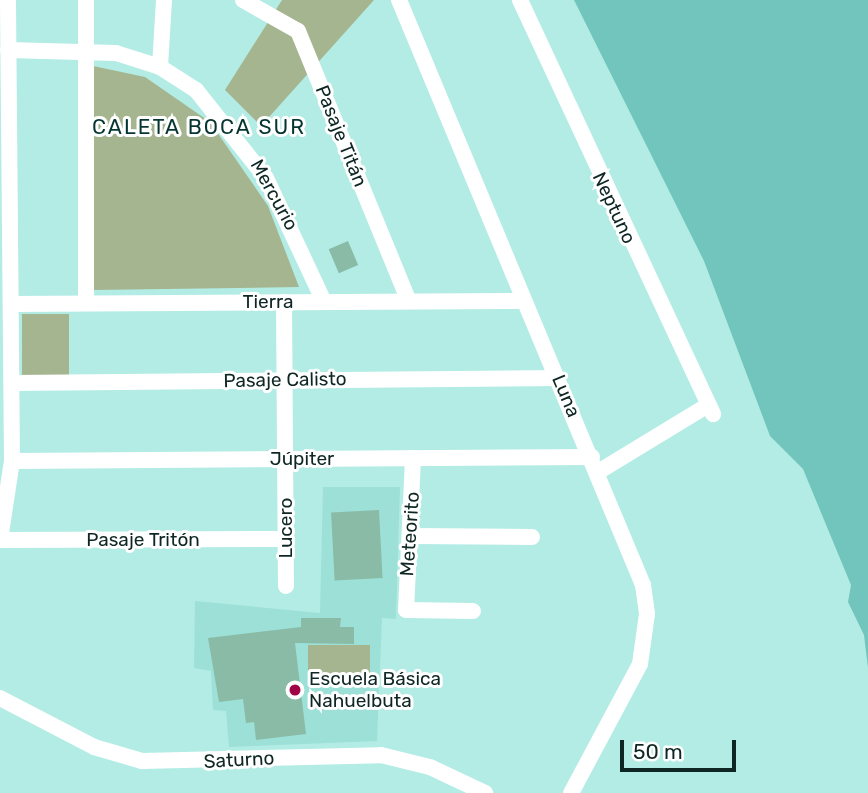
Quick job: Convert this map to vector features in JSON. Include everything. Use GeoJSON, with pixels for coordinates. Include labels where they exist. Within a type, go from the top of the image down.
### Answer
{"type":"FeatureCollection","features":[{"type":"Feature","properties":{"kind":"street"},"geometry":{"type":"LineString","coordinates":[[0,540],[4,484],[12,461],[11,304],[5,186],[5,39],[8,0]]}},
{"type":"Feature","properties":{"kind":"street"},"geometry":{"type":"LineString","coordinates":[[86,0],[86,303]]}},
{"type":"Feature","properties":{"kind":"street"},"geometry":{"type":"LineString","coordinates":[[160,66],[164,0]]}},
{"type":"Feature","properties":{"kind":"street","name":"Pasaje Titán"},"geometry":{"type":"LineString","coordinates":[[243,0],[298,31],[409,301]]}},
{"type":"Feature","properties":{"kind":"street","name":"Luna"},"geometry":{"type":"LineString","coordinates":[[399,0],[595,464],[643,585],[646,630],[636,674],[572,793]]}},
{"type":"Feature","properties":{"kind":"street","name":"Neptuno"},"geometry":{"type":"LineString","coordinates":[[520,0],[710,410],[595,464]]}},
{"type":"Feature","properties":{"kind":"street","name":"Mercurio"},"geometry":{"type":"LineString","coordinates":[[5,39],[86,50],[160,66],[211,103],[251,155],[288,216],[324,302]]}},
{"type":"Feature","properties":{"kind":"street","name":"Tierra"},"geometry":{"type":"LineString","coordinates":[[11,304],[524,301]]}},
{"type":"Feature","properties":{"kind":"street","name":"Lucero"},"geometry":{"type":"LineString","coordinates":[[284,302],[286,586]]}},
{"type":"Feature","properties":{"kind":"street","name":"Pasaje Calisto"},"geometry":{"type":"LineString","coordinates":[[12,383],[558,378]]}},
{"type":"Feature","properties":{"kind":"street","name":"Júpiter"},"geometry":{"type":"LineString","coordinates":[[12,461],[413,458],[595,464]]}},
{"type":"Feature","properties":{"kind":"street","name":"Meteorito"},"geometry":{"type":"LineString","coordinates":[[413,458],[412,536],[406,610],[473,611]]}},
{"type":"Feature","properties":{"kind":"street"},"geometry":{"type":"LineString","coordinates":[[412,536],[532,537]]}},
{"type":"Feature","properties":{"kind":"street","name":"Pasaje Tritón"},"geometry":{"type":"LineString","coordinates":[[0,540],[286,539]]}},
{"type":"Feature","properties":{"kind":"street","name":"Saturno"},"geometry":{"type":"LineString","coordinates":[[0,698],[94,747],[142,761],[381,755],[430,767],[485,793]]}},
{"type":"Feature","properties":{"kind":"shaded area"},"geometry":{"type":"Polygon","coordinates":[[[574,0],[868,0],[868,668],[864,635],[848,602],[851,585],[803,469],[770,436],[704,261],[574,0]]]}},
{"type":"Feature","properties":{"kind":"shaded area","name":"Escuela Básica Nahuelbuta"},"geometry":{"type":"Polygon","coordinates":[[[323,487],[400,487],[396,619],[382,618],[377,741],[229,747],[226,711],[213,710],[211,671],[194,668],[195,601],[320,613],[323,487]]]}},
{"type":"Feature","properties":{"kind":"green space"},"geometry":{"type":"Polygon","coordinates":[[[282,0],[374,0],[261,126],[225,90],[282,0]]]}},
{"type":"Feature","properties":{"kind":"green space"},"geometry":{"type":"Polygon","coordinates":[[[93,66],[145,77],[210,122],[268,206],[299,287],[93,290],[93,66]]]}},
{"type":"Feature","properties":{"kind":"green space"},"geometry":{"type":"Polygon","coordinates":[[[22,314],[69,314],[69,375],[22,375],[22,314]]]}},
{"type":"Feature","properties":{"kind":"green space"},"geometry":{"type":"Polygon","coordinates":[[[308,645],[370,645],[370,680],[308,680],[308,645]]]}},
{"type":"Feature","properties":{"kind":"building"},"geometry":{"type":"Polygon","coordinates":[[[348,241],[358,265],[339,273],[329,249],[348,241]]]}},
{"type":"Feature","properties":{"kind":"building"},"geometry":{"type":"Polygon","coordinates":[[[379,510],[383,578],[335,580],[331,513],[379,510]]]}},
{"type":"Feature","properties":{"kind":"building"},"geometry":{"type":"Polygon","coordinates":[[[301,618],[341,618],[340,627],[354,627],[354,644],[295,643],[306,734],[256,740],[254,722],[246,723],[243,699],[219,702],[208,638],[301,627],[301,618]]]}},
{"type":"Feature","properties":{"kind":"place","name":"Escuela Básica Nahuelbuta"},"geometry":{"type":"Point","coordinates":[295,690]}},
{"type":"Feature","properties":{"kind":"district","name":"CALETA BOCA SUR"},"geometry":{"type":"Point","coordinates":[199,127]}}]}
